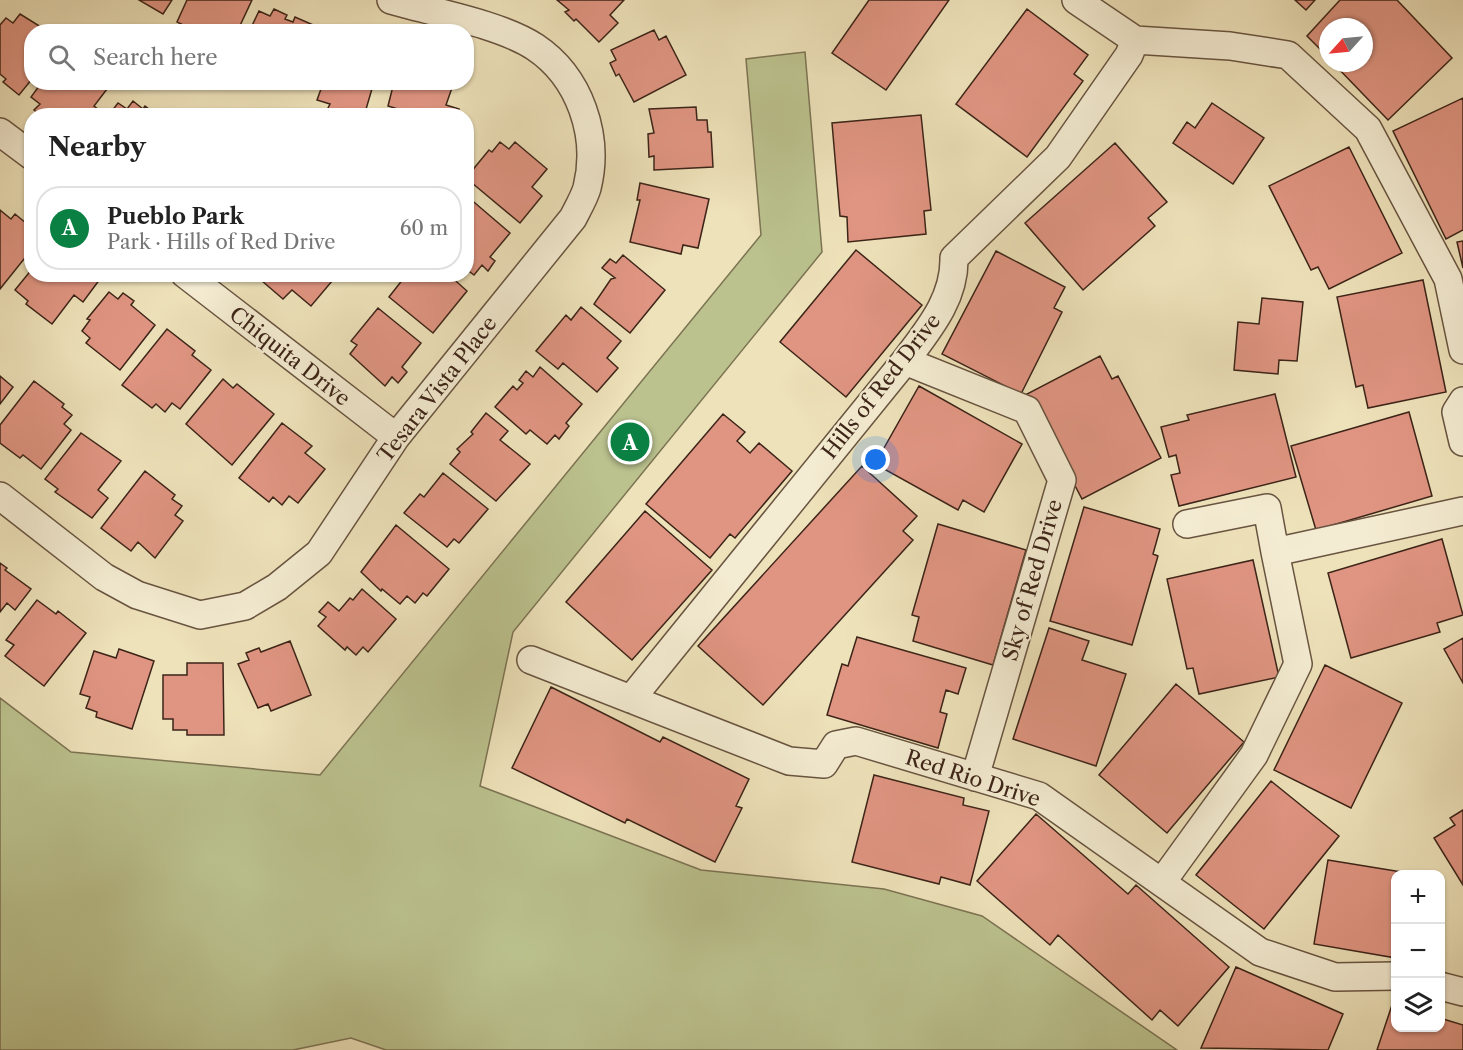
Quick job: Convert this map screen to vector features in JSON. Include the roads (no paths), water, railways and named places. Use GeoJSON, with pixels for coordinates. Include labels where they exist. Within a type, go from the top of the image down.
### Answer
{"type":"FeatureCollection","features":[{"type":"Feature","properties":{"kind":"street","name":"Tesara Vista Place"},"geometry":{"type":"LineString","coordinates":[[0,496],[104,577],[137,595],[200,615],[245,606],[277,587],[319,553],[396,437],[573,218],[586,189],[591,140],[581,103],[559,67],[534,46],[506,33],[391,0]]}},
{"type":"Feature","properties":{"kind":"street"},"geometry":{"type":"LineString","coordinates":[[1076,0],[1135,40],[1230,46],[1288,55],[1368,129],[1448,279],[1463,350]]}},
{"type":"Feature","properties":{"kind":"street","name":"Hills of Red Drive"},"geometry":{"type":"LineString","coordinates":[[631,699],[905,361],[940,313],[954,272],[954,258],[1058,157],[1129,55],[1135,40]]}},
{"type":"Feature","properties":{"kind":"street"},"geometry":{"type":"LineString","coordinates":[[0,132],[24,150]]}},
{"type":"Feature","properties":{"kind":"street","name":"Chiquita Drive"},"geometry":{"type":"LineString","coordinates":[[195,282],[396,437]]}},
{"type":"Feature","properties":{"kind":"street","name":"Sky of Red Drive"},"geometry":{"type":"LineString","coordinates":[[905,361],[1027,410],[1062,480],[975,777]]}},
{"type":"Feature","properties":{"kind":"street"},"geometry":{"type":"LineString","coordinates":[[1463,401],[1456,412],[1463,442]]}},
{"type":"Feature","properties":{"kind":"street"},"geometry":{"type":"LineString","coordinates":[[1162,882],[1254,755],[1298,664],[1267,508],[1188,524]]}},
{"type":"Feature","properties":{"kind":"street"},"geometry":{"type":"LineString","coordinates":[[1275,552],[1463,511]]}},
{"type":"Feature","properties":{"kind":"street","name":"Red Rio Drive"},"geometry":{"type":"LineString","coordinates":[[531,660],[789,761],[824,764],[836,745],[856,741],[1039,796],[1260,952],[1335,977],[1391,976]]}},
{"type":"Feature","properties":{"kind":"street"},"geometry":{"type":"LineString","coordinates":[[1445,988],[1463,993]]}},
{"type":"Feature","properties":{"kind":"place","name":"Pueblo Park"},"geometry":{"type":"Point","coordinates":[630,442]}}]}
